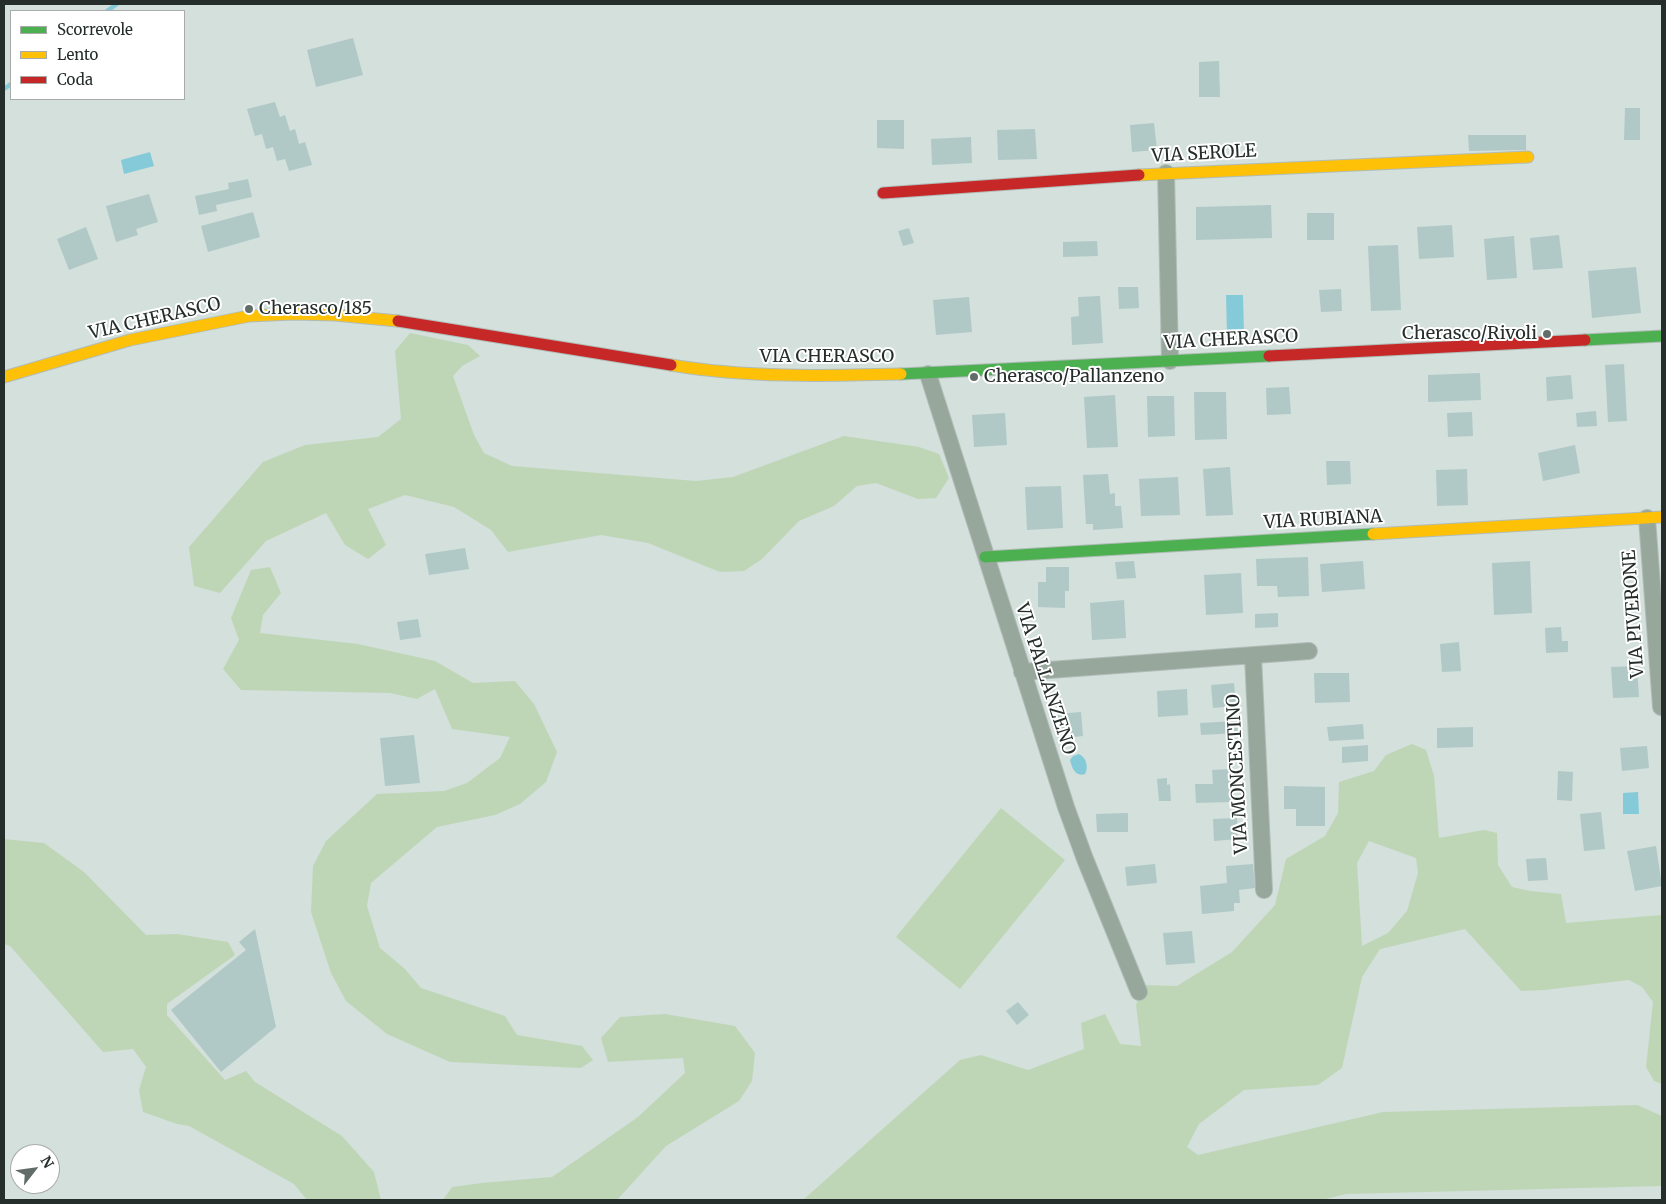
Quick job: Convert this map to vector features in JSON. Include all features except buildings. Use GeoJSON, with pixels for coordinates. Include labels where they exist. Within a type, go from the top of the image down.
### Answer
{"type":"FeatureCollection","features":[{"type":"Feature","properties":{"kind":"street","name":"VIA SEROLE"},"geometry":{"type":"LineString","coordinates":[[883,193],[1166,173],[1528,157]]}},
{"type":"Feature","properties":{"kind":"street"},"geometry":{"type":"LineString","coordinates":[[1166,173],[1170,361]]}},
{"type":"Feature","properties":{"kind":"street","name":"VIA CHERASCO"},"geometry":{"type":"LineString","coordinates":[[4,377],[130,340],[249,316],[293,314],[336,315],[416,323],[693,369],[791,376],[928,374],[1662,336]]}},
{"type":"Feature","properties":{"kind":"street","name":"VIA PALLANZENO"},"geometry":{"type":"LineString","coordinates":[[928,374],[1069,815],[1139,992]]}},
{"type":"Feature","properties":{"kind":"street","name":"VIA RUBIANA"},"geometry":{"type":"LineString","coordinates":[[985,557],[1654,518]]}},
{"type":"Feature","properties":{"kind":"street","name":"VIA PIVERONE"},"geometry":{"type":"LineString","coordinates":[[1654,518],[1661,707]]}},
{"type":"Feature","properties":{"kind":"street"},"geometry":{"type":"LineString","coordinates":[[1022,672],[1309,651]]}},
{"type":"Feature","properties":{"kind":"street","name":"VIA MONCESTINO"},"geometry":{"type":"LineString","coordinates":[[1252,656],[1264,890]]}},
{"type":"Feature","properties":{"kind":"green space"},"geometry":{"type":"Polygon","coordinates":[[[410,333],[468,345],[480,356],[462,366],[453,376],[474,435],[484,453],[512,466],[696,481],[733,477],[844,436],[919,447],[939,454],[949,478],[936,498],[918,499],[876,483],[857,486],[834,506],[799,521],[762,559],[744,571],[720,572],[648,543],[601,535],[508,552],[491,530],[454,507],[405,495],[368,509],[386,545],[368,559],[345,545],[326,513],[266,541],[220,593],[194,586],[189,547],[263,462],[305,445],[378,437],[401,419],[395,351],[410,333]]]}},
{"type":"Feature","properties":{"kind":"green space"},"geometry":{"type":"Polygon","coordinates":[[[270,567],[281,593],[263,615],[260,633],[358,644],[435,661],[473,683],[515,681],[534,704],[557,752],[546,782],[520,804],[495,815],[437,827],[371,883],[367,906],[380,948],[405,969],[421,988],[505,1016],[517,1035],[582,1046],[593,1060],[581,1068],[450,1062],[387,1034],[346,1001],[331,973],[311,912],[313,866],[326,841],[377,794],[444,791],[467,783],[500,758],[510,737],[452,729],[435,689],[417,699],[390,693],[241,690],[223,669],[239,640],[231,618],[251,570],[270,567]]]}},
{"type":"Feature","properties":{"kind":"green space"},"geometry":{"type":"Polygon","coordinates":[[[1412,744],[1426,750],[1434,776],[1439,838],[1484,830],[1497,833],[1498,865],[1512,887],[1561,894],[1566,923],[1662,915],[1662,1084],[1654,1081],[1646,1067],[1653,1002],[1642,987],[1629,980],[1521,991],[1465,929],[1380,949],[1362,977],[1342,1068],[1318,1085],[1244,1090],[1199,1124],[1187,1147],[1198,1155],[1383,1112],[1637,1105],[1662,1116],[1662,1186],[1346,1194],[1322,1200],[803,1200],[960,1060],[981,1055],[1028,1070],[1084,1049],[1081,1023],[1105,1014],[1120,1044],[1141,1046],[1136,1005],[1144,985],[1177,986],[1232,952],[1275,905],[1286,859],[1325,836],[1338,813],[1339,782],[1374,771],[1386,755],[1412,744]],[[1369,841],[1357,863],[1362,946],[1388,933],[1407,911],[1418,873],[1416,858],[1369,841]]]}},
{"type":"Feature","properties":{"kind":"green space"},"geometry":{"type":"Polygon","coordinates":[[[1001,808],[1065,860],[960,989],[896,937],[1001,808]]]}},
{"type":"Feature","properties":{"kind":"green space"},"geometry":{"type":"Polygon","coordinates":[[[4,839],[44,843],[84,872],[146,935],[177,934],[228,942],[235,955],[167,1004],[167,1015],[225,1080],[246,1071],[255,1082],[342,1136],[374,1172],[381,1200],[307,1200],[294,1184],[189,1126],[177,1124],[143,1112],[139,1090],[146,1067],[133,1049],[103,1052],[10,946],[4,944],[4,839]]]}},
{"type":"Feature","properties":{"kind":"green space"},"geometry":{"type":"Polygon","coordinates":[[[665,1014],[735,1026],[755,1053],[752,1081],[739,1101],[666,1146],[617,1200],[443,1200],[452,1187],[552,1177],[638,1117],[685,1073],[683,1058],[608,1062],[601,1038],[620,1017],[665,1014]]]}},
{"type":"Feature","properties":{"kind":"water"},"geometry":{"type":"Polygon","coordinates":[[[150,152],[154,166],[124,174],[121,160],[150,152]]]}},
{"type":"Feature","properties":{"kind":"water"},"geometry":{"type":"Polygon","coordinates":[[[1226,295],[1243,295],[1244,335],[1227,335],[1226,295]]]}},
{"type":"Feature","properties":{"kind":"water"},"geometry":{"type":"Polygon","coordinates":[[[1079,754],[1086,762],[1087,768],[1085,774],[1082,775],[1073,769],[1070,760],[1073,756],[1079,754]]]}},
{"type":"Feature","properties":{"kind":"water"},"geometry":{"type":"Polygon","coordinates":[[[1638,792],[1639,814],[1623,814],[1623,793],[1638,792]]]}},
{"type":"Feature","properties":{"kind":"waterway"},"geometry":{"type":"LineString","coordinates":[[108,10],[117,4]]}},
{"type":"Feature","properties":{"kind":"waterway"},"geometry":{"type":"LineString","coordinates":[[4,89],[10,85]]}},
{"type":"Feature","properties":{"kind":"traffic: fast"},"geometry":{"type":"LineString","coordinates":[[1585,340],[1662,336]]}},
{"type":"Feature","properties":{"kind":"traffic: fast"},"geometry":{"type":"LineString","coordinates":[[901,374],[1269,356]]}},
{"type":"Feature","properties":{"kind":"traffic: fast"},"geometry":{"type":"LineString","coordinates":[[985,557],[1373,534]]}},
{"type":"Feature","properties":{"kind":"traffic: slow"},"geometry":{"type":"LineString","coordinates":[[1139,175],[1528,157]]}},
{"type":"Feature","properties":{"kind":"traffic: slow"},"geometry":{"type":"LineString","coordinates":[[4,377],[130,340],[249,316],[335,315],[398,321]]}},
{"type":"Feature","properties":{"kind":"traffic: slow"},"geometry":{"type":"LineString","coordinates":[[671,365],[757,374],[901,374]]}},
{"type":"Feature","properties":{"kind":"traffic: slow"},"geometry":{"type":"LineString","coordinates":[[1373,534],[1662,517]]}},
{"type":"Feature","properties":{"kind":"traffic: jam"},"geometry":{"type":"LineString","coordinates":[[883,193],[1139,175]]}},
{"type":"Feature","properties":{"kind":"traffic: jam"},"geometry":{"type":"LineString","coordinates":[[398,321],[671,365]]}},
{"type":"Feature","properties":{"kind":"traffic: jam"},"geometry":{"type":"LineString","coordinates":[[1269,356],[1585,340]]}},
{"type":"Feature","properties":{"kind":"place","name":"Cherasco/185"},"geometry":{"type":"Point","coordinates":[249,309]}},
{"type":"Feature","properties":{"kind":"place","name":"Cherasco/Rivoli"},"geometry":{"type":"Point","coordinates":[1547,334]}},
{"type":"Feature","properties":{"kind":"place","name":"Cherasco/Pallanzeno"},"geometry":{"type":"Point","coordinates":[974,377]}}]}
